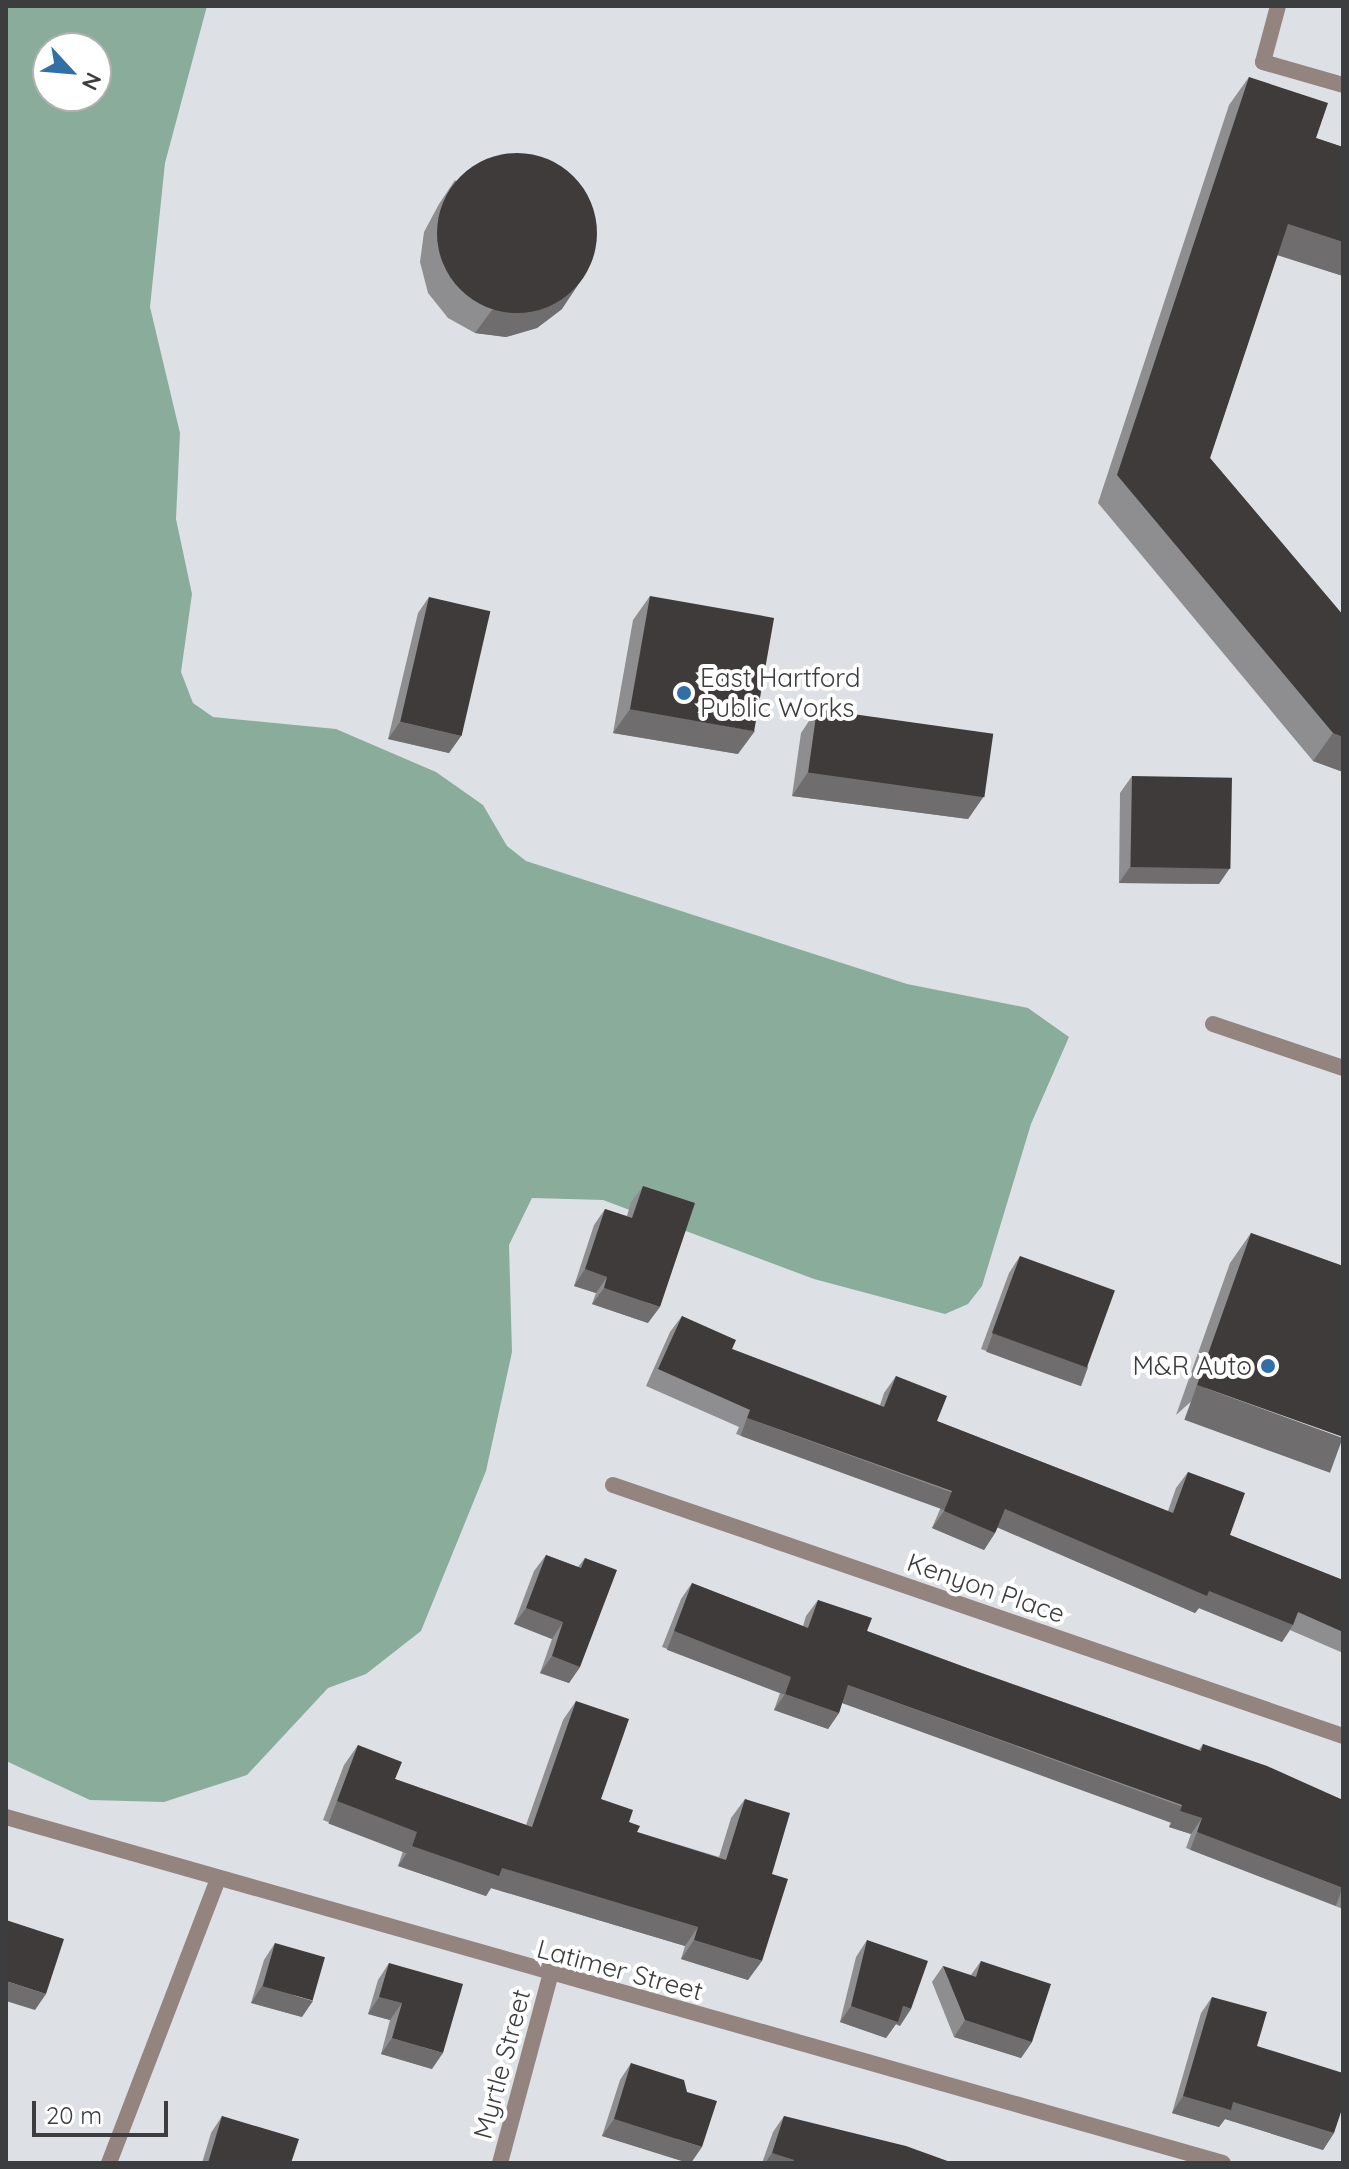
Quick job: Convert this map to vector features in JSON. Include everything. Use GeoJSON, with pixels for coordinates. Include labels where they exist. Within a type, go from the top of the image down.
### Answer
{"type":"FeatureCollection","features":[{"type":"Feature","properties":{"kind":"street"},"geometry":{"type":"LineString","coordinates":[[1278,6],[1263,62],[1343,85]]}},
{"type":"Feature","properties":{"kind":"street"},"geometry":{"type":"LineString","coordinates":[[1213,1024],[1343,1068]]}},
{"type":"Feature","properties":{"kind":"street","name":"Kenyon Place"},"geometry":{"type":"LineString","coordinates":[[613,1485],[1343,1736]]}},
{"type":"Feature","properties":{"kind":"street","name":"Latimer Street"},"geometry":{"type":"LineString","coordinates":[[6,1817],[550,1977],[901,2068],[1223,2163]]}},
{"type":"Feature","properties":{"kind":"street"},"geometry":{"type":"LineString","coordinates":[[109,2163],[218,1879]]}},
{"type":"Feature","properties":{"kind":"street","name":"Myrtle Street"},"geometry":{"type":"LineString","coordinates":[[500,2163],[550,1977]]}},
{"type":"Feature","properties":{"kind":"green space"},"geometry":{"type":"Polygon","coordinates":[[[6,6],[207,6],[165,163],[150,307],[180,433],[176,519],[192,594],[181,672],[193,703],[213,717],[336,729],[436,772],[483,805],[507,846],[526,861],[907,984],[1028,1008],[1069,1037],[1031,1124],[982,1286],[968,1304],[945,1314],[814,1279],[603,1200],[532,1198],[509,1245],[512,1352],[486,1471],[421,1631],[366,1674],[328,1688],[247,1775],[164,1802],[90,1800],[6,1761],[6,6]]]}},
{"type":"Feature","properties":{"kind":"building"},"geometry":{"type":"Polygon","coordinates":[[[1249,77],[1328,103],[1316,138],[1343,147],[1343,242],[1288,224],[1210,458],[1343,615],[1343,737],[1333,733],[1117,475],[1249,77]]]}},
{"type":"Feature","properties":{"kind":"building"},"geometry":{"type":"Polygon","coordinates":[[[517,153],[548,159],[573,177],[591,202],[597,233],[591,264],[573,289],[548,307],[517,313],[486,307],[461,289],[443,264],[437,233],[443,202],[461,177],[486,159],[517,153]]]}},
{"type":"Feature","properties":{"kind":"building"},"geometry":{"type":"Polygon","coordinates":[[[650,596],[774,618],[754,731],[630,709],[650,596]]]}},
{"type":"Feature","properties":{"kind":"building"},"geometry":{"type":"Polygon","coordinates":[[[429,597],[490,611],[462,736],[400,722],[429,597]]]}},
{"type":"Feature","properties":{"kind":"building"},"geometry":{"type":"Polygon","coordinates":[[[817,709],[993,734],[984,797],[808,772],[817,709]]]}},
{"type":"Feature","properties":{"kind":"building"},"geometry":{"type":"Polygon","coordinates":[[[1132,776],[1232,778],[1230,869],[1130,867],[1132,776]]]}},
{"type":"Feature","properties":{"kind":"building"},"geometry":{"type":"Polygon","coordinates":[[[643,1186],[695,1203],[660,1307],[604,1288],[607,1277],[585,1269],[605,1209],[632,1218],[643,1186]]]}},
{"type":"Feature","properties":{"kind":"building","name":"M&R Auto"},"geometry":{"type":"Polygon","coordinates":[[[1251,1233],[1343,1266],[1343,1437],[1197,1385],[1251,1233]]]}},
{"type":"Feature","properties":{"kind":"building"},"geometry":{"type":"Polygon","coordinates":[[[1020,1256],[1115,1291],[1087,1368],[992,1333],[1020,1256]]]}},
{"type":"Feature","properties":{"kind":"building"},"geometry":{"type":"Polygon","coordinates":[[[682,1316],[736,1340],[732,1349],[884,1407],[896,1376],[947,1396],[937,1421],[1173,1513],[1188,1472],[1245,1493],[1230,1535],[1343,1580],[1343,1632],[1298,1612],[1293,1625],[1209,1591],[1207,1596],[1005,1509],[995,1533],[944,1511],[952,1491],[747,1418],[750,1410],[658,1369],[682,1316]]]}},
{"type":"Feature","properties":{"kind":"building"},"geometry":{"type":"Polygon","coordinates":[[[546,1555],[581,1568],[585,1558],[617,1570],[580,1667],[552,1656],[563,1622],[526,1608],[546,1555]]]}},
{"type":"Feature","properties":{"kind":"building"},"geometry":{"type":"Polygon","coordinates":[[[692,1583],[808,1628],[818,1600],[872,1618],[867,1631],[1201,1751],[1203,1744],[1267,1766],[1343,1800],[1343,1888],[1197,1832],[1202,1818],[1180,1811],[1182,1805],[848,1685],[839,1713],[785,1694],[791,1677],[674,1631],[692,1583]]]}},
{"type":"Feature","properties":{"kind":"building"},"geometry":{"type":"Polygon","coordinates":[[[576,1701],[629,1719],[601,1799],[633,1810],[629,1822],[640,1826],[637,1832],[726,1860],[745,1799],[790,1813],[772,1874],[788,1879],[762,1961],[694,1940],[698,1927],[502,1868],[499,1876],[412,1846],[417,1832],[337,1801],[358,1745],[402,1762],[395,1779],[532,1827],[576,1701]]]}},
{"type":"Feature","properties":{"kind":"building"},"geometry":{"type":"Polygon","coordinates":[[[6,1920],[64,1939],[46,1994],[6,1981],[6,1920]]]}},
{"type":"Feature","properties":{"kind":"building"},"geometry":{"type":"Polygon","coordinates":[[[867,1940],[928,1961],[911,2009],[903,2006],[898,2022],[851,2006],[867,1940]]]}},
{"type":"Feature","properties":{"kind":"building"},"geometry":{"type":"Polygon","coordinates":[[[275,1943],[325,1957],[313,2001],[263,1986],[275,1943]]]}},
{"type":"Feature","properties":{"kind":"building"},"geometry":{"type":"Polygon","coordinates":[[[981,1961],[1051,1984],[1032,2042],[965,2020],[943,1966],[976,1977],[981,1961]]]}},
{"type":"Feature","properties":{"kind":"building"},"geometry":{"type":"Polygon","coordinates":[[[389,1963],[463,1984],[443,2053],[392,2038],[402,2003],[379,1997],[389,1963]]]}},
{"type":"Feature","properties":{"kind":"building"},"geometry":{"type":"Polygon","coordinates":[[[1212,1997],[1267,2012],[1257,2046],[1343,2073],[1343,2106],[1334,2133],[1233,2102],[1231,2110],[1183,2096],[1212,1997]]]}},
{"type":"Feature","properties":{"kind":"building"},"geometry":{"type":"Polygon","coordinates":[[[631,2063],[684,2080],[687,2092],[717,2101],[702,2147],[614,2119],[631,2063]]]}},
{"type":"Feature","properties":{"kind":"building"},"geometry":{"type":"Polygon","coordinates":[[[222,2116],[299,2139],[291,2163],[208,2163],[222,2116]]]}},
{"type":"Feature","properties":{"kind":"building"},"geometry":{"type":"Polygon","coordinates":[[[784,2116],[906,2146],[953,2163],[792,2163],[794,2160],[772,2153],[784,2116]]]}},
{"type":"Feature","properties":{"kind":"place","name":"East Hartford Public Works"},"geometry":{"type":"Point","coordinates":[684,693]}},
{"type":"Feature","properties":{"kind":"place","name":"M&R Auto"},"geometry":{"type":"Point","coordinates":[1268,1366]}}]}
